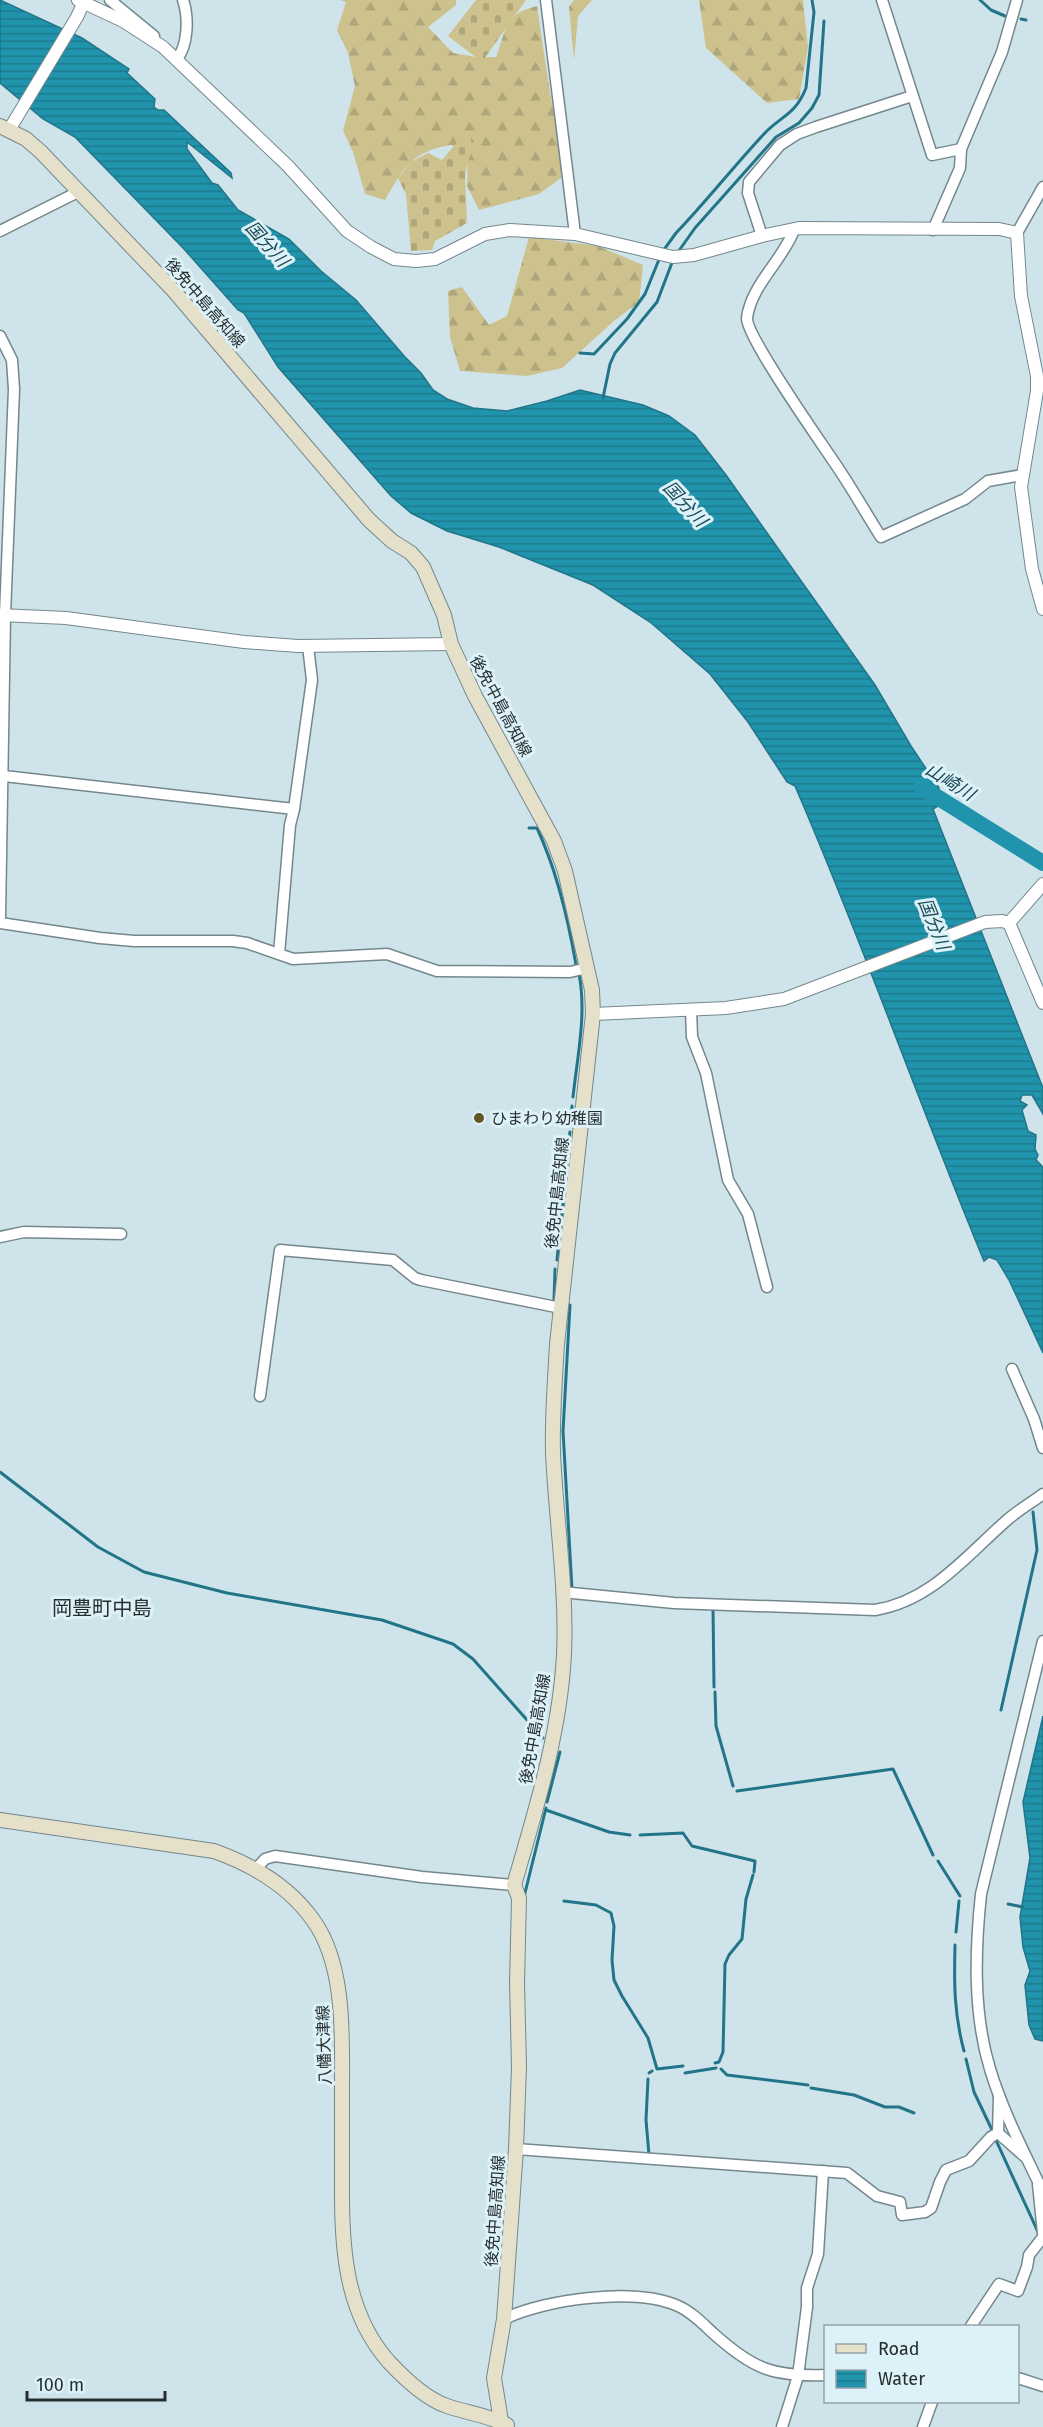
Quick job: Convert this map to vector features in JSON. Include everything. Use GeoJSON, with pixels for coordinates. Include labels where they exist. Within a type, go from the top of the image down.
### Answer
{"type":"FeatureCollection","features":[{"type":"Feature","properties":{"kind":"main road","name":"後免中島高知線"},"geometry":{"type":"LineString","coordinates":[[8,127],[26,139],[174,291],[369,520],[417,559],[444,615],[451,644],[475,696],[554,841],[564,871],[592,990],[593,1014],[554,1391],[553,1452],[564,1647],[559,1707],[550,1755],[514,1885],[519,1898],[517,1983],[519,2067],[516,2149],[504,2319],[494,2378],[505,2426]]}},
{"type":"Feature","properties":{"kind":"main road","name":"八幡大津線"},"geometry":{"type":"LineString","coordinates":[[0,1820],[214,1851],[256,1869],[294,1897],[314,1921],[336,1974],[342,2053],[344,2249],[350,2290],[356,2309],[389,2362],[423,2392],[445,2406],[487,2416],[505,2426]]}},
{"type":"Feature","properties":{"kind":"street"},"geometry":{"type":"LineString","coordinates":[[110,0],[156,38],[163,47]]}},
{"type":"Feature","properties":{"kind":"street"},"geometry":{"type":"LineString","coordinates":[[177,59],[185,49],[183,0]]}},
{"type":"Feature","properties":{"kind":"street"},"geometry":{"type":"LineString","coordinates":[[546,0],[575,234]]}},
{"type":"Feature","properties":{"kind":"street"},"geometry":{"type":"LineString","coordinates":[[882,0],[932,155],[961,148]]}},
{"type":"Feature","properties":{"kind":"street"},"geometry":{"type":"LineString","coordinates":[[933,230],[960,168],[961,148],[1002,52],[1017,0]]}},
{"type":"Feature","properties":{"kind":"street"},"geometry":{"type":"LineString","coordinates":[[8,127],[77,17],[81,1],[123,21],[163,47],[288,166],[347,231],[371,248],[394,259],[416,261],[435,259],[485,234],[510,230],[575,234],[669,256],[794,230],[999,230],[1017,233]]}},
{"type":"Feature","properties":{"kind":"street"},"geometry":{"type":"LineString","coordinates":[[762,236],[748,193],[749,182],[780,145],[816,126],[912,96]]}},
{"type":"Feature","properties":{"kind":"street"},"geometry":{"type":"LineString","coordinates":[[1043,187],[1017,233],[1021,296],[1037,376],[1037,391],[1022,475],[1022,499],[1032,569],[1043,609]]}},
{"type":"Feature","properties":{"kind":"street"},"geometry":{"type":"LineString","coordinates":[[0,231],[78,192]]}},
{"type":"Feature","properties":{"kind":"street"},"geometry":{"type":"LineString","coordinates":[[794,230],[755,297],[747,320],[749,330],[881,537],[965,499],[988,482],[1022,475]]}},
{"type":"Feature","properties":{"kind":"street"},"geometry":{"type":"LineString","coordinates":[[0,336],[12,360],[14,389],[2,615],[4,776],[0,917]]}},
{"type":"Feature","properties":{"kind":"street"},"geometry":{"type":"LineString","coordinates":[[2,615],[66,618],[243,642],[308,646],[451,644]]}},
{"type":"Feature","properties":{"kind":"street"},"geometry":{"type":"LineString","coordinates":[[279,954],[290,825],[312,680],[308,646]]}},
{"type":"Feature","properties":{"kind":"street"},"geometry":{"type":"LineString","coordinates":[[4,776],[294,809]]}},
{"type":"Feature","properties":{"kind":"street"},"geometry":{"type":"LineString","coordinates":[[1009,923],[1043,884]]}},
{"type":"Feature","properties":{"kind":"street"},"geometry":{"type":"LineString","coordinates":[[593,1014],[726,1008],[784,999],[840,980],[974,926],[994,921],[1009,923]]}},
{"type":"Feature","properties":{"kind":"street"},"geometry":{"type":"LineString","coordinates":[[0,923],[100,938],[233,941],[247,943],[292,959],[387,954],[438,971],[570,972],[587,968]]}},
{"type":"Feature","properties":{"kind":"street"},"geometry":{"type":"LineString","coordinates":[[1009,923],[1043,1003]]}},
{"type":"Feature","properties":{"kind":"street"},"geometry":{"type":"LineString","coordinates":[[691,1010],[692,1037],[706,1073],[728,1180],[748,1214],[767,1287]]}},
{"type":"Feature","properties":{"kind":"street"},"geometry":{"type":"LineString","coordinates":[[0,1236],[24,1232],[121,1234]]}},
{"type":"Feature","properties":{"kind":"street"},"geometry":{"type":"LineString","coordinates":[[260,1396],[280,1250],[393,1260],[421,1280],[561,1308]]}},
{"type":"Feature","properties":{"kind":"street"},"geometry":{"type":"LineString","coordinates":[[1012,1369],[1034,1419],[1043,1449]]}},
{"type":"Feature","properties":{"kind":"street"},"geometry":{"type":"LineString","coordinates":[[562,1592],[683,1604],[852,1610],[887,1608],[914,1599],[957,1568],[1006,1521],[1043,1494]]}},
{"type":"Feature","properties":{"kind":"street"},"geometry":{"type":"LineString","coordinates":[[1043,1641],[985,1876],[977,1935],[976,1982],[989,2068],[999,2096],[1043,2192]]}},
{"type":"Feature","properties":{"kind":"street"},"geometry":{"type":"LineString","coordinates":[[256,1869],[265,1859],[275,1856],[422,1877],[514,1885]]}},
{"type":"Feature","properties":{"kind":"street"},"geometry":{"type":"LineString","coordinates":[[998,2133],[999,2096]]}},
{"type":"Feature","properties":{"kind":"street"},"geometry":{"type":"LineString","coordinates":[[998,2133],[1029,2160]]}},
{"type":"Feature","properties":{"kind":"street"},"geometry":{"type":"LineString","coordinates":[[516,2149],[850,2174],[877,2196],[900,2202],[902,2215],[925,2212],[933,2206],[946,2170],[969,2161],[991,2137],[998,2133]]}},
{"type":"Feature","properties":{"kind":"street"},"geometry":{"type":"LineString","coordinates":[[782,2427],[798,2376],[807,2307],[807,2288],[818,2254],[823,2171]]}},
{"type":"Feature","properties":{"kind":"street"},"geometry":{"type":"LineString","coordinates":[[972,2325],[999,2284],[1018,2290],[1029,2255],[1043,2235],[1038,2181]]}},
{"type":"Feature","properties":{"kind":"street"},"geometry":{"type":"LineString","coordinates":[[504,2319],[528,2309],[555,2303],[612,2296],[659,2300],[679,2306],[754,2365],[777,2373],[798,2376],[824,2375]]}},
{"type":"Feature","properties":{"kind":"street"},"geometry":{"type":"LineString","coordinates":[[1031,2381],[1043,2376]]}},
{"type":"Feature","properties":{"kind":"street"},"geometry":{"type":"LineString","coordinates":[[1019,2378],[1043,2386]]}},
{"type":"Feature","properties":{"kind":"street"},"geometry":{"type":"LineString","coordinates":[[923,2427],[932,2403]]}},
{"type":"Feature","properties":{"kind":"green space"},"geometry":{"type":"Polygon","coordinates":[[[340,0],[456,0],[456,5],[428,27],[453,53],[476,57],[496,57],[508,24],[518,13],[537,6],[565,175],[539,194],[479,210],[467,186],[468,156],[452,145],[428,151],[411,162],[385,200],[365,194],[353,152],[343,131],[355,86],[348,53],[337,30],[346,2],[340,0]]]}},
{"type":"Feature","properties":{"kind":"green space"},"geometry":{"type":"Polygon","coordinates":[[[476,0],[526,0],[482,62],[448,36],[476,0]]]}},
{"type":"Feature","properties":{"kind":"green space"},"geometry":{"type":"Polygon","coordinates":[[[574,0],[592,0],[578,16],[574,60],[569,7],[574,0]]]}},
{"type":"Feature","properties":{"kind":"green space"},"geometry":{"type":"Polygon","coordinates":[[[699,0],[803,0],[808,47],[799,99],[767,103],[706,48],[699,0]]]}},
{"type":"Feature","properties":{"kind":"green space"},"geometry":{"type":"Polygon","coordinates":[[[465,133],[474,141],[465,174],[467,223],[435,241],[432,250],[411,251],[406,194],[398,178],[411,162],[428,153],[442,160],[465,133]]]}},
{"type":"Feature","properties":{"kind":"green space"},"geometry":{"type":"Polygon","coordinates":[[[529,237],[598,246],[643,265],[639,302],[615,320],[562,368],[527,376],[460,371],[450,337],[448,291],[462,287],[489,325],[507,316],[529,237]]]}},
{"type":"Feature","properties":{"kind":"water","name":"国分川"},"geometry":{"type":"Polygon","coordinates":[[[0,0],[82,38],[129,69],[127,73],[155,99],[154,107],[164,110],[231,173],[232,178],[187,142],[187,149],[212,183],[218,185],[238,210],[289,239],[321,271],[356,300],[421,373],[433,390],[447,399],[473,408],[507,411],[580,390],[643,405],[669,416],[695,435],[726,475],[875,685],[939,788],[938,806],[933,809],[1043,1088],[1043,1114],[1032,1095],[1022,1095],[1020,1101],[1027,1105],[1022,1110],[1028,1131],[1036,1135],[1035,1149],[1038,1155],[1036,1160],[1043,1167],[1043,1353],[1009,1280],[997,1260],[989,1257],[984,1261],[844,904],[795,786],[787,782],[748,722],[710,674],[650,622],[593,585],[499,547],[447,531],[411,513],[391,496],[278,367],[244,313],[238,310],[184,249],[75,137],[43,119],[0,83],[0,0]]]}},
{"type":"Feature","properties":{"kind":"water"},"geometry":{"type":"Polygon","coordinates":[[[1043,1716],[1043,2041],[1035,2039],[1029,2025],[1025,1985],[1030,1971],[1023,1947],[1020,1917],[1030,1858],[1023,1802],[1043,1716]]]}},
{"type":"Feature","properties":{"kind":"waterway"},"geometry":{"type":"LineString","coordinates":[[663,251],[676,233],[752,147],[792,110],[802,97],[806,88],[814,12],[812,0]]}},
{"type":"Feature","properties":{"kind":"waterway"},"geometry":{"type":"LineString","coordinates":[[980,0],[991,10],[1005,16]]}},
{"type":"Feature","properties":{"kind":"waterway"},"geometry":{"type":"LineString","coordinates":[[1021,19],[1026,20]]}},
{"type":"Feature","properties":{"kind":"waterway"},"geometry":{"type":"LineString","coordinates":[[678,252],[695,228],[776,137],[799,123],[812,108],[819,95],[824,21]]}},
{"type":"Feature","properties":{"kind":"waterway"},"geometry":{"type":"LineString","coordinates":[[580,353],[594,354],[627,319],[645,294],[660,257]]}},
{"type":"Feature","properties":{"kind":"waterway"},"geometry":{"type":"LineString","coordinates":[[603,398],[610,364],[615,353],[657,302],[673,260]]}},
{"type":"Feature","properties":{"kind":"waterway","name":"山崎川"},"geometry":{"type":"LineString","coordinates":[[921,787],[1043,863]]}},
{"type":"Feature","properties":{"kind":"waterway"},"geometry":{"type":"LineString","coordinates":[[529,828],[537,828],[556,878],[576,965]]}},
{"type":"Feature","properties":{"kind":"waterway"},"geometry":{"type":"LineString","coordinates":[[573,1097],[582,1020],[579,974]]}},
{"type":"Feature","properties":{"kind":"waterway"},"geometry":{"type":"LineString","coordinates":[[571,1124],[572,1106]]}},
{"type":"Feature","properties":{"kind":"waterway"},"geometry":{"type":"LineString","coordinates":[[557,1260],[570,1132]]}},
{"type":"Feature","properties":{"kind":"waterway"},"geometry":{"type":"LineString","coordinates":[[554,1300],[555,1269]]}},
{"type":"Feature","properties":{"kind":"waterway"},"geometry":{"type":"LineString","coordinates":[[570,1305],[563,1431],[572,1589]]}},
{"type":"Feature","properties":{"kind":"waterway"},"geometry":{"type":"LineString","coordinates":[[0,1472],[98,1547],[144,1572],[227,1593],[382,1620],[453,1644],[473,1659],[543,1738]]}},
{"type":"Feature","properties":{"kind":"waterway"},"geometry":{"type":"LineString","coordinates":[[1001,1710],[1037,1550],[1033,1512]]}},
{"type":"Feature","properties":{"kind":"waterway"},"geometry":{"type":"LineString","coordinates":[[713,1608],[714,1687]]}},
{"type":"Feature","properties":{"kind":"waterway"},"geometry":{"type":"LineString","coordinates":[[715,1692],[716,1726],[733,1786]]}},
{"type":"Feature","properties":{"kind":"waterway"},"geometry":{"type":"LineString","coordinates":[[547,1802],[560,1752]]}},
{"type":"Feature","properties":{"kind":"waterway"},"geometry":{"type":"LineString","coordinates":[[737,1791],[893,1769],[933,1855]]}},
{"type":"Feature","properties":{"kind":"waterway"},"geometry":{"type":"LineString","coordinates":[[524,1897],[546,1808]]}},
{"type":"Feature","properties":{"kind":"waterway"},"geometry":{"type":"LineString","coordinates":[[546,1810],[609,1832],[630,1835]]}},
{"type":"Feature","properties":{"kind":"waterway"},"geometry":{"type":"LineString","coordinates":[[640,1835],[683,1833],[692,1846],[755,1861],[754,1872]]}},
{"type":"Feature","properties":{"kind":"waterway"},"geometry":{"type":"LineString","coordinates":[[938,1861],[960,1896]]}},
{"type":"Feature","properties":{"kind":"waterway"},"geometry":{"type":"LineString","coordinates":[[715,2063],[719,2062],[723,2052],[725,1964],[742,1939],[746,1899],[753,1875]]}},
{"type":"Feature","properties":{"kind":"waterway"},"geometry":{"type":"LineString","coordinates":[[564,1901],[596,1905],[611,1913],[614,1926],[612,1960],[614,1980],[648,2038],[657,2069],[683,2066]]}},
{"type":"Feature","properties":{"kind":"waterway"},"geometry":{"type":"LineString","coordinates":[[956,1932],[959,1901]]}},
{"type":"Feature","properties":{"kind":"waterway"},"geometry":{"type":"LineString","coordinates":[[1008,1904],[1023,1907]]}},
{"type":"Feature","properties":{"kind":"waterway"},"geometry":{"type":"LineString","coordinates":[[955,1945],[955,1998],[964,2051]]}},
{"type":"Feature","properties":{"kind":"waterway"},"geometry":{"type":"LineString","coordinates":[[966,2059],[974,2092],[993,2132]]}},
{"type":"Feature","properties":{"kind":"waterway"},"geometry":{"type":"LineString","coordinates":[[685,2073],[716,2068]]}},
{"type":"Feature","properties":{"kind":"waterway"},"geometry":{"type":"LineString","coordinates":[[721,2069],[727,2075],[808,2085]]}},
{"type":"Feature","properties":{"kind":"waterway"},"geometry":{"type":"LineString","coordinates":[[648,2079],[646,2120],[649,2155]]}},
{"type":"Feature","properties":{"kind":"waterway"},"geometry":{"type":"LineString","coordinates":[[811,2088],[854,2095],[885,2107],[899,2107],[914,2113]]}},
{"type":"Feature","properties":{"kind":"waterway"},"geometry":{"type":"LineString","coordinates":[[995,2138],[1038,2232]]}},
{"type":"Feature","properties":{"kind":"place","name":"ひまわり幼稚園"},"geometry":{"type":"Point","coordinates":[479,1118]}},
{"type":"Feature","properties":{"kind":"district","name":"岡豊町中島"},"geometry":{"type":"Point","coordinates":[102,1608]}}]}
